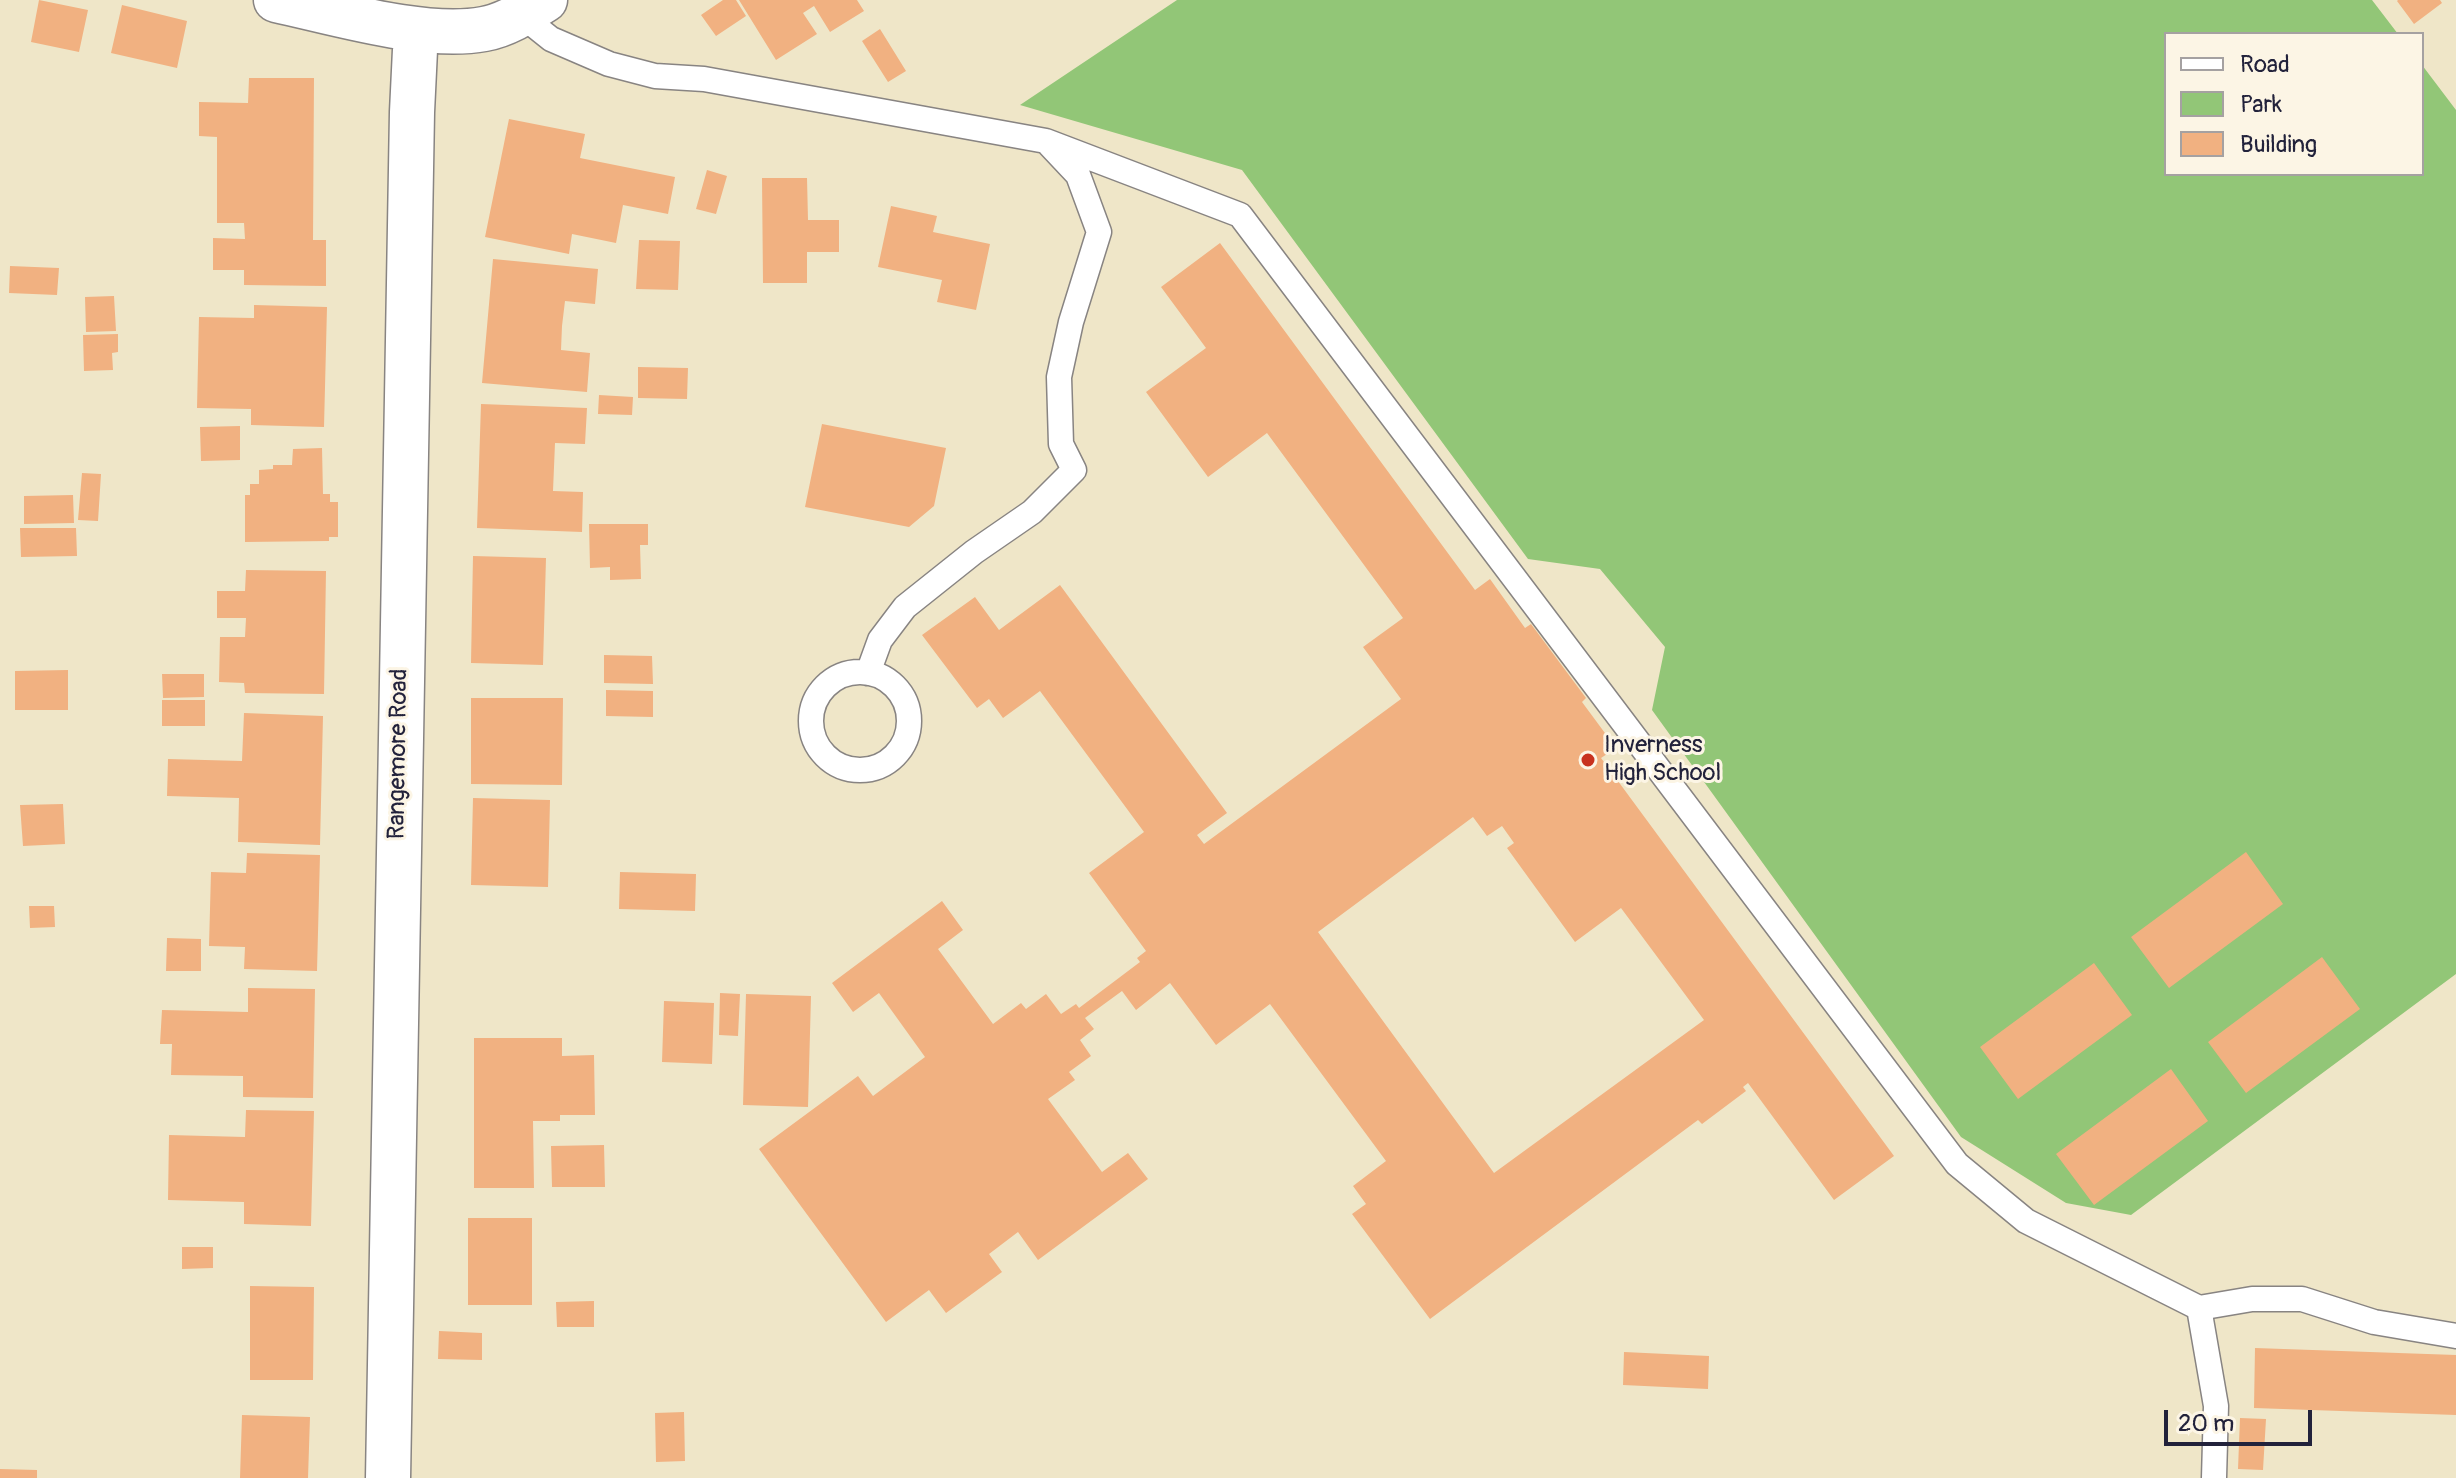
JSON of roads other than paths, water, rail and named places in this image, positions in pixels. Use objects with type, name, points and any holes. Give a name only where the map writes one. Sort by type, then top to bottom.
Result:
[{"type":"street","points":[[276,0],[416,29],[453,33],[486,29],[533,8]]},
{"type":"street","name":"Rangemore Road","points":[[388,1478],[410,192],[416,29]]},
{"type":"lane","points":[[533,8],[551,39],[609,64],[655,76],[704,79],[1046,141],[1240,215],[1957,1164],[2026,1221],[2199,1308],[2252,1299],[2302,1299],[2374,1322],[2456,1336]]},
{"type":"lane","points":[[868,673],[880,640],[905,607],[974,552],[1032,512],[1074,470],[1061,444],[1059,377],[1071,322],[1099,232],[1078,175],[1046,141]]},
{"type":"lane","points":[[852,672],[868,673],[896,687],[905,700],[909,716],[908,731],[893,759],[863,771],[847,769],[832,762],[820,750],[812,736],[812,711],[823,688],[836,678],[852,672]]},
{"type":"lane","points":[[2199,1308],[2216,1406],[2214,1478]]},
{"type":"place","name":"Inverness High School","points":[[1588,760]]}]
